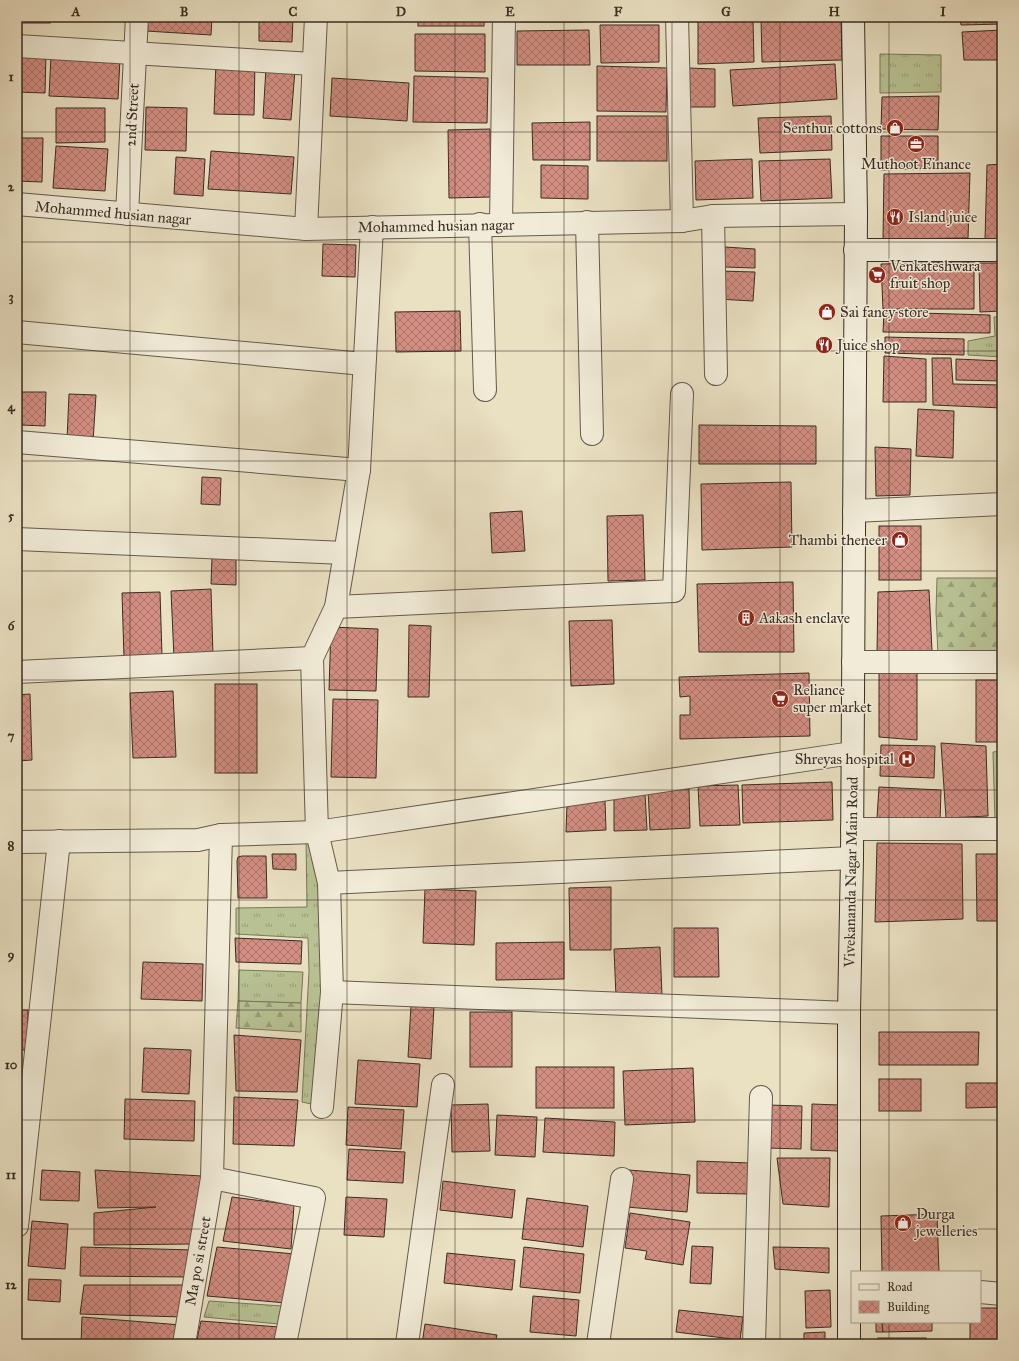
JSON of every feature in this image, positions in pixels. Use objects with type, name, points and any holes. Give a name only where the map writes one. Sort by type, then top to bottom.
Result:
[{"type":"street","name":"2nd Street","points":[[127,214],[137,17]]},
{"type":"street","points":[[306,229],[316,17]]},
{"type":"street","points":[[501,224],[504,17]]},
{"type":"street","points":[[677,17],[682,221]]},
{"type":"street","name":"Vivekananda Nagar Main Road","points":[[849,1344],[849,1013],[852,858],[856,250],[853,17]]},
{"type":"street","points":[[17,46],[313,64]]},
{"type":"street","name":"Mohammed husian nagar","points":[[17,204],[306,229],[480,224],[682,221],[713,216],[856,214]]},
{"type":"street","points":[[713,216],[716,374]]},
{"type":"street","points":[[587,222],[592,434]]},
{"type":"street","points":[[480,224],[485,390]]},
{"type":"street","points":[[322,1107],[332,992],[329,883],[317,832],[312,658],[336,607],[359,470],[372,228]]},
{"type":"street","points":[[856,250],[1002,250]]},
{"type":"street","points":[[17,332],[364,364]]},
{"type":"street","points":[[336,607],[674,591],[682,394]]},
{"type":"street","points":[[17,442],[359,470]]},
{"type":"street","points":[[854,511],[1002,504]]},
{"type":"street","points":[[17,539],[345,554]]},
{"type":"street","points":[[17,672],[312,658]]},
{"type":"street","points":[[853,662],[1002,662]]},
{"type":"street","points":[[17,842],[198,840],[221,834],[317,832],[852,753]]},
{"type":"street","points":[[852,829],[1002,829]]},
{"type":"street","name":"Ma po si street","points":[[184,1344],[212,1178],[221,834]]},
{"type":"street","points":[[17,1226],[59,841]]},
{"type":"street","points":[[329,883],[852,858]]},
{"type":"street","points":[[332,992],[849,1013]]},
{"type":"street","points":[[407,1344],[443,1085]]},
{"type":"street","points":[[754,1344],[761,1097]]},
{"type":"street","points":[[212,1178],[314,1198],[285,1344]]},
{"type":"street","points":[[598,1344],[622,1179]]},
{"type":"street","points":[[981,1292],[1002,1294]]},
{"type":"green space","points":[[880,54],[941,55],[941,92],[880,93]]},
{"type":"green space","points":[[994,317],[1002,317],[1002,357],[968,355],[968,341],[995,336]]},
{"type":"green space","points":[[937,578],[1002,578],[1002,654],[938,655],[936,612]]},
{"type":"green space","points":[[1002,751],[1002,821],[995,821],[993,752]]},
{"type":"green space","points":[[315,840],[326,973],[316,1105],[302,1102],[309,971],[308,938],[236,934],[236,908],[307,907],[306,841]]},
{"type":"green space","points":[[239,970],[303,972],[301,1003],[238,1001]]},
{"type":"green space","points":[[238,1001],[301,1003],[301,1032],[236,1028]]},
{"type":"green space","points":[[209,1301],[282,1306],[279,1324],[204,1317]]},
{"type":"building","points":[[17,17],[50,17],[50,23],[17,23]]},
{"type":"building","points":[[54,17],[123,17],[122,20]]},
{"type":"building","points":[[147,17],[212,17],[211,35],[146,31]]},
{"type":"building","points":[[259,17],[293,17],[292,42],[259,41]]},
{"type":"building","points":[[418,17],[484,17],[484,26],[418,26]]},
{"type":"building","points":[[521,17],[582,17],[582,22],[521,22]]},
{"type":"building","points":[[841,17],[842,60],[762,62],[761,18]]},
{"type":"building","points":[[960,17],[1002,17],[1002,24],[961,25]]},
{"type":"building","points":[[753,20],[754,62],[698,64],[698,21]]},
{"type":"building","points":[[600,25],[659,25],[659,62],[601,63]]},
{"type":"building","points":[[589,30],[590,65],[517,65],[517,31]]},
{"type":"building","points":[[1002,30],[1002,60],[964,60],[962,32]]},
{"type":"building","points":[[415,34],[485,34],[485,72],[415,71]]},
{"type":"building","points":[[18,50],[46,51],[45,93],[17,92]]},
{"type":"building","points":[[51,56],[120,58],[118,99],[49,96]]},
{"type":"building","points":[[216,61],[255,62],[254,115],[214,114]]},
{"type":"building","points":[[835,64],[837,99],[733,106],[730,70]]},
{"type":"building","points":[[597,66],[667,68],[666,112],[597,111]]},
{"type":"building","points":[[266,68],[295,70],[291,120],[263,118]]},
{"type":"building","points":[[688,68],[715,69],[715,107],[688,107]]},
{"type":"building","points":[[414,76],[488,78],[487,123],[413,122]]},
{"type":"building","points":[[332,78],[409,83],[407,121],[330,116]]},
{"type":"building","points":[[939,96],[938,130],[881,129],[882,97]]},
{"type":"building","points":[[146,107],[187,108],[186,151],[145,150]]},
{"type":"building","points":[[56,108],[105,108],[105,142],[56,143]]},
{"type":"building","points":[[597,116],[667,116],[667,161],[597,161]]},
{"type":"building","points":[[831,116],[832,150],[760,153],[758,118]]},
{"type":"building","points":[[590,122],[590,160],[533,160],[532,123]]},
{"type":"building","points":[[490,129],[491,197],[449,198],[448,130]]},
{"type":"building","points":[[881,136],[938,136],[938,168],[881,170]]},
{"type":"building","points":[[17,138],[43,138],[42,182],[17,181]]},
{"type":"building","points":[[56,146],[108,149],[105,191],[53,188]]},
{"type":"building","points":[[211,151],[294,157],[291,194],[208,189]]},
{"type":"building","points":[[176,157],[205,159],[203,196],[174,194]]},
{"type":"building","points":[[752,159],[753,198],[696,200],[695,161]]},
{"type":"building","points":[[830,159],[832,198],[761,201],[759,161]]},
{"type":"building","points":[[1002,164],[1002,239],[985,240],[987,165]]},
{"type":"building","points":[[541,165],[588,166],[588,199],[541,198]]},
{"type":"building","points":[[970,173],[968,238],[883,239],[884,174]]},
{"type":"building","points":[[323,244],[356,245],[355,277],[322,276]]},
{"type":"building","points":[[725,247],[755,249],[755,268],[724,267]]},
{"type":"building","points":[[974,262],[974,309],[883,309],[881,264]]},
{"type":"building","points":[[979,263],[1002,263],[1002,311],[980,312]]},
{"type":"building","points":[[718,271],[755,272],[753,301],[717,299]]},
{"type":"building","points":[[460,311],[461,351],[396,352],[395,312]]},
{"type":"building","points":[[884,312],[990,315],[990,333],[883,332]]},
{"type":"building","points":[[885,337],[964,339],[964,355],[885,353]]},
{"type":"building","points":[[884,356],[926,359],[926,402],[883,402]]},
{"type":"building","points":[[932,358],[951,358],[953,384],[1002,385],[1002,408],[933,405]]},
{"type":"building","points":[[956,359],[1002,361],[1002,381],[956,380]]},
{"type":"building","points":[[22,392],[46,392],[45,426],[21,425]]},
{"type":"building","points":[[69,394],[96,395],[93,442],[67,440]]},
{"type":"building","points":[[918,409],[954,411],[953,458],[916,456]]},
{"type":"building","points":[[699,425],[816,426],[816,464],[699,464]]},
{"type":"building","points":[[875,447],[911,449],[910,495],[876,496]]},
{"type":"building","points":[[202,477],[221,478],[220,505],[201,504]]},
{"type":"building","points":[[791,482],[792,547],[702,550],[701,484]]},
{"type":"building","points":[[522,511],[525,551],[492,553],[490,513]]},
{"type":"building","points":[[643,515],[645,580],[608,581],[607,516]]},
{"type":"building","points":[[879,526],[921,526],[921,580],[879,580]]},
{"type":"building","points":[[212,557],[236,558],[236,585],[211,584]]},
{"type":"building","name":"Aakash enclave","points":[[793,582],[794,652],[699,652],[697,584]]},
{"type":"building","points":[[211,589],[213,656],[174,658],[171,591]]},
{"type":"building","points":[[929,590],[932,651],[877,652],[878,592]]},
{"type":"building","points":[[160,592],[162,656],[124,658],[122,593]]},
{"type":"building","points":[[612,620],[614,684],[571,686],[569,621]]},
{"type":"building","points":[[409,625],[431,626],[429,697],[408,697]]},
{"type":"building","points":[[331,627],[378,629],[376,691],[329,690]]},
{"type":"building","points":[[879,669],[917,670],[917,740],[879,737]]},
{"type":"building","points":[[809,673],[810,736],[680,739],[680,715],[690,715],[690,696],[680,697],[679,677]]},
{"type":"building","points":[[976,680],[1002,680],[1002,742],[976,742]]},
{"type":"building","points":[[215,684],[257,684],[257,773],[215,773]]},
{"type":"building","points":[[173,691],[176,757],[133,758],[130,693]]},
{"type":"building","points":[[30,694],[32,760],[17,761],[17,695]]},
{"type":"building","points":[[333,699],[378,700],[376,778],[331,777]]},
{"type":"building","points":[[941,743],[986,746],[988,816],[946,818]]},
{"type":"building","points":[[881,745],[935,746],[934,778],[880,776]]},
{"type":"building","points":[[832,782],[833,820],[743,823],[742,785]]},
{"type":"building","points":[[738,785],[740,825],[700,826],[698,786]]},
{"type":"building","points":[[879,787],[941,790],[940,822],[877,818]]},
{"type":"building","points":[[689,789],[690,828],[650,830],[648,790]]},
{"type":"building","points":[[645,793],[647,830],[614,831],[614,799]]},
{"type":"building","points":[[605,801],[606,830],[566,832],[567,804]]},
{"type":"building","points":[[877,843],[962,844],[963,919],[875,922]]},
{"type":"building","points":[[272,854],[296,854],[296,870],[273,869]]},
{"type":"building","points":[[976,854],[1002,854],[1002,921],[977,921]]},
{"type":"building","points":[[266,856],[267,898],[238,898],[237,861],[238,857]]},
{"type":"building","points":[[611,887],[611,950],[570,950],[569,888]]},
{"type":"building","points":[[425,889],[476,891],[474,945],[423,943]]},
{"type":"building","points":[[674,928],[718,928],[719,977],[674,977]]},
{"type":"building","points":[[235,938],[302,941],[301,964],[236,962]]},
{"type":"building","points":[[564,942],[564,979],[496,980],[496,943]]},
{"type":"building","points":[[660,947],[662,995],[616,997],[614,949]]},
{"type":"building","points":[[143,962],[203,964],[202,1001],[141,999]]},
{"type":"building","points":[[411,1006],[434,1007],[431,1059],[408,1057]]},
{"type":"building","points":[[17,1010],[28,1010],[27,1050],[17,1050]]},
{"type":"building","points":[[470,1012],[512,1012],[512,1067],[470,1067]]},
{"type":"building","points":[[879,1032],[979,1032],[978,1065],[879,1065]]},
{"type":"building","points":[[234,1035],[301,1040],[297,1092],[236,1091]]},
{"type":"building","points":[[144,1048],[191,1050],[189,1094],[142,1092]]},
{"type":"building","points":[[358,1060],[420,1064],[417,1107],[355,1104]]},
{"type":"building","points":[[536,1067],[614,1067],[614,1108],[536,1108]]},
{"type":"building","points":[[693,1068],[695,1122],[625,1125],[623,1071]]},
{"type":"building","points":[[879,1079],[921,1079],[921,1111],[879,1111]]},
{"type":"building","points":[[966,1083],[1002,1083],[1002,1107],[966,1108]]},
{"type":"building","points":[[234,1097],[298,1100],[294,1146],[233,1144]]},
{"type":"building","points":[[125,1099],[195,1101],[194,1141],[124,1139]]},
{"type":"building","points":[[488,1104],[490,1151],[452,1152],[451,1105]]},
{"type":"building","points":[[812,1104],[839,1105],[838,1151],[811,1150]]},
{"type":"building","points":[[768,1105],[802,1106],[801,1149],[767,1148]]},
{"type":"building","points":[[348,1107],[404,1110],[401,1149],[346,1145]]},
{"type":"building","points":[[497,1115],[537,1117],[535,1157],[495,1155]]},
{"type":"building","points":[[545,1118],[615,1122],[614,1156],[543,1152]]},
{"type":"building","points":[[349,1149],[405,1152],[403,1183],[347,1180]]},
{"type":"building","points":[[777,1158],[830,1158],[829,1207],[783,1204]]},
{"type":"building","points":[[697,1161],[750,1163],[749,1194],[697,1193]]},
{"type":"building","points":[[42,1170],[80,1172],[79,1201],[40,1200]]},
{"type":"building","points":[[95,1170],[202,1176],[202,1214],[194,1214],[194,1244],[94,1245],[94,1213],[156,1207],[98,1208]]},
{"type":"building","points":[[629,1170],[690,1175],[687,1212],[626,1207]]},
{"type":"building","points":[[443,1181],[515,1190],[512,1218],[440,1210]]},
{"type":"building","points":[[232,1197],[294,1205],[291,1249],[223,1241]]},
{"type":"building","points":[[346,1197],[387,1199],[384,1237],[344,1235]]},
{"type":"building","points":[[527,1198],[588,1206],[583,1247],[522,1239]]},
{"type":"building","points":[[630,1213],[690,1222],[683,1265],[645,1259],[647,1251],[625,1248]]},
{"type":"building","points":[[937,1214],[939,1271],[882,1271],[881,1216]]},
{"type":"building","points":[[32,1221],[68,1224],[65,1269],[28,1266]]},
{"type":"building","points":[[692,1246],[713,1247],[711,1284],[690,1283]]},
{"type":"building","points":[[81,1247],[194,1250],[188,1277],[80,1276]]},
{"type":"building","points":[[217,1247],[295,1254],[286,1303],[207,1296]]},
{"type":"building","points":[[524,1247],[584,1254],[580,1293],[520,1287]]},
{"type":"building","points":[[773,1247],[829,1248],[829,1273],[775,1269]]},
{"type":"building","points":[[447,1253],[515,1260],[512,1290],[444,1283]]},
{"type":"building","points":[[29,1279],[61,1280],[60,1302],[28,1300]]},
{"type":"building","points":[[84,1285],[186,1285],[183,1317],[80,1314]]},
{"type":"building","points":[[830,1290],[831,1327],[806,1328],[805,1291]]},
{"type":"building","points":[[533,1296],[579,1300],[576,1336],[530,1332]]},
{"type":"building","points":[[981,1308],[1000,1308],[1001,1344],[970,1344],[970,1323],[981,1323]]},
{"type":"building","points":[[679,1310],[743,1317],[740,1340],[676,1332]]},
{"type":"building","points":[[82,1317],[181,1325],[177,1344],[81,1344]]},
{"type":"building","points":[[201,1321],[279,1327],[275,1344],[196,1344]]},
{"type":"building","points":[[876,1323],[882,1323],[883,1332],[876,1332]]},
{"type":"building","points":[[882,1323],[932,1323],[932,1331],[883,1332]]},
{"type":"building","points":[[425,1324],[497,1335],[495,1344],[422,1344]]},
{"type":"building","points":[[825,1332],[825,1344],[804,1344],[804,1333]]},
{"type":"building","points":[[878,1338],[926,1338],[926,1344],[878,1344]]},
{"type":"place","name":"Senthur cottons","points":[[895,128]]},
{"type":"place","name":"Muthoot Finance","points":[[916,144]]},
{"type":"place","name":"Island juice","points":[[895,217]]},
{"type":"place","name":"Venkateshwara fruit shop","points":[[877,275]]},
{"type":"place","name":"Sai fancy store","points":[[827,312]]},
{"type":"place","name":"Juice shop","points":[[824,345]]},
{"type":"place","name":"Thambi theneer","points":[[900,540]]},
{"type":"place","name":"Aakash enclave","points":[[746,618]]},
{"type":"place","name":"Reliance super market","points":[[780,699]]},
{"type":"place","name":"Shreyas hospital","points":[[907,759]]},
{"type":"place","name":"Durga jewelleries","points":[[903,1223]]}]
